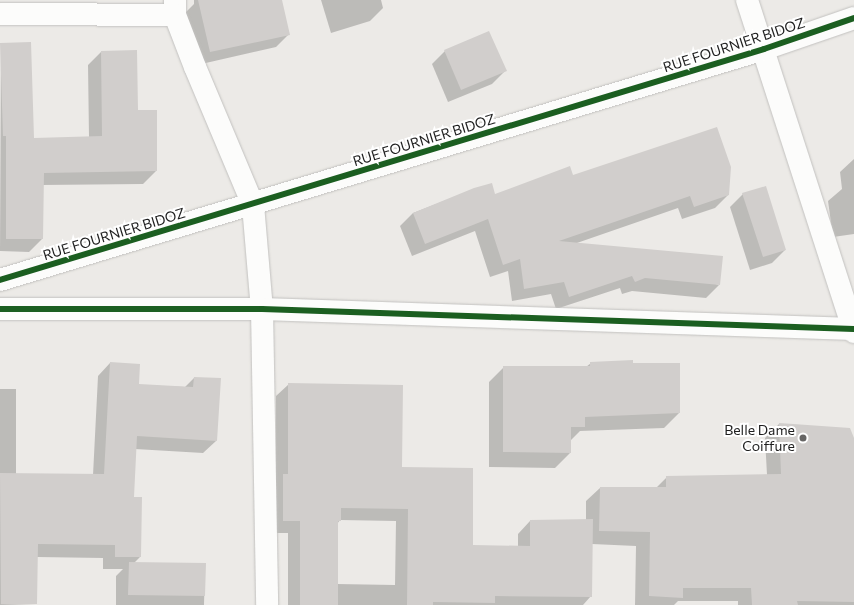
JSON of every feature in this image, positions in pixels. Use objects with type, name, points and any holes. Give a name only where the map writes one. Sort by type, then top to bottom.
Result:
[{"type":"street","points":[[0,309],[262,309],[854,330],[747,0]]},
{"type":"street","points":[[0,14],[175,7],[253,204],[262,309],[267,605]]},
{"type":"street","name":"RUE FOURNIER BIDOZ","points":[[0,280],[764,50],[854,18]]},
{"type":"building","points":[[198,0],[282,0],[290,35],[210,52]]},
{"type":"building","points":[[489,31],[507,71],[461,90],[444,50]]},
{"type":"building","points":[[31,42],[34,138],[102,136],[101,51],[137,50],[138,110],[157,110],[157,171],[44,173],[43,239],[6,239],[6,136],[3,136],[0,43]]},
{"type":"building","points":[[717,127],[731,167],[729,195],[694,207],[690,196],[559,241],[723,256],[720,285],[645,278],[635,282],[632,276],[569,297],[564,282],[524,289],[520,259],[503,265],[488,219],[425,244],[413,213],[474,188],[492,183],[495,194],[570,166],[573,175]]},
{"type":"building","points":[[766,186],[786,250],[763,257],[742,193]]},
{"type":"building","points":[[633,360],[633,363],[680,363],[680,413],[585,417],[585,427],[571,427],[571,453],[503,452],[503,366],[590,366],[590,362]]},
{"type":"building","points":[[110,362],[140,364],[139,384],[193,387],[194,377],[221,378],[217,441],[137,436],[134,497],[142,497],[141,557],[115,557],[115,545],[38,544],[37,604],[1,604],[0,473],[104,474]]},
{"type":"building","points":[[288,383],[403,385],[402,467],[473,468],[473,545],[530,546],[530,520],[593,519],[592,597],[495,596],[495,603],[433,602],[433,605],[407,605],[408,509],[341,508],[341,521],[338,521],[338,605],[300,605],[300,521],[283,521],[283,474],[288,474]]},
{"type":"building","points":[[779,423],[850,428],[854,438],[854,602],[797,601],[798,605],[752,605],[751,588],[683,588],[683,598],[649,596],[650,532],[599,531],[600,487],[666,487],[666,476],[781,474]]},
{"type":"building","points":[[129,562],[206,563],[205,596],[128,595]]},
{"type":"cycle path","points":[[0,280],[764,49],[854,18]]},
{"type":"cycle path","points":[[0,309],[262,309],[854,329]]},
{"type":"place","name":"Belle Dame Coiffure","points":[[803,438]]}]
